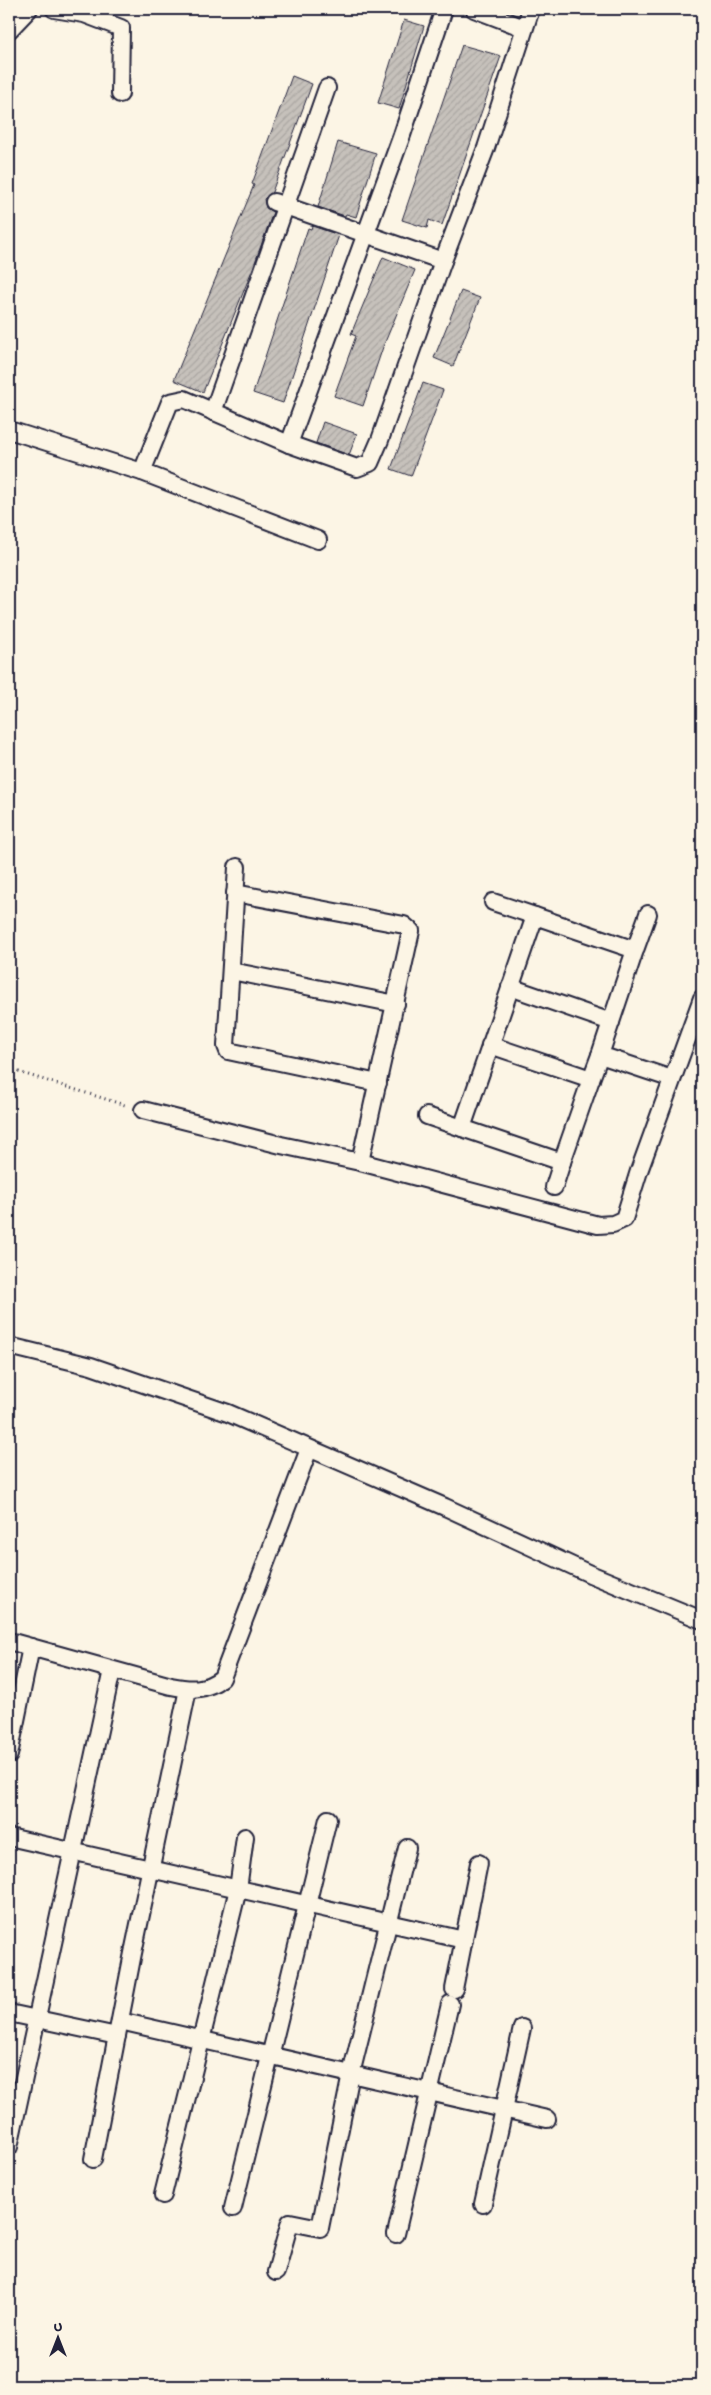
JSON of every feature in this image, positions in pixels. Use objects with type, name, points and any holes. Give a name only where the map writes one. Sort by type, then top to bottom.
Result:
[{"type":"street","points":[[9,30],[29,9]]},
{"type":"street","points":[[54,9],[84,14],[121,28],[120,94]]},
{"type":"street","points":[[289,444],[366,235],[444,9]]},
{"type":"street","points":[[474,9],[524,28]]},
{"type":"street","points":[[142,472],[170,402],[184,400],[289,444],[357,468],[370,462],[380,440],[443,261],[486,148],[512,73],[531,9]]},
{"type":"street","points":[[213,412],[280,204],[327,88]]},
{"type":"street","points":[[280,204],[443,261]]},
{"type":"street","points":[[9,430],[142,472],[318,540]]},
{"type":"street","points":[[237,867],[226,1046],[228,1051],[378,1083]]},
{"type":"street","points":[[235,893],[407,927],[412,934],[360,1162]]},
{"type":"street","points":[[493,902],[635,950]]},
{"type":"street","points":[[554,1187],[648,914]]},
{"type":"street","points":[[462,1128],[535,916]]},
{"type":"street","points":[[231,971],[396,1004]]},
{"type":"street","points":[[510,987],[611,1022]]},
{"type":"street","points":[[143,1110],[281,1145],[360,1162],[598,1225],[614,1224],[624,1219],[702,998]]},
{"type":"street","points":[[490,1045],[591,1079]]},
{"type":"street","points":[[600,1055],[672,1079]]},
{"type":"street","points":[[427,1116],[562,1162]]},
{"type":"street","points":[[9,1346],[91,1366],[219,1410],[445,1507],[590,1574],[702,1620]]},
{"type":"street","points":[[9,1641],[188,1689],[210,1686],[222,1678],[310,1449]]},
{"type":"street","points":[[9,1755],[31,1647]]},
{"type":"street","points":[[9,2147],[112,1670]]},
{"type":"street","points":[[94,2159],[118,2029],[188,1689]]},
{"type":"street","points":[[233,2208],[268,2056],[328,1819]]},
{"type":"street","points":[[9,1837],[464,1940]]},
{"type":"street","points":[[163,2194],[238,1889],[245,1837]]},
{"type":"street","points":[[276,2272],[290,2222],[320,2228],[351,2074],[407,1848]]},
{"type":"street","points":[[396,2234],[452,1996],[479,1863]]},
{"type":"street","points":[[9,2013],[37,2020],[200,2040],[547,2119]]},
{"type":"street","points":[[483,2204],[522,2028]]},
{"type":"path","points":[[9,1069],[143,1110]]},
{"type":"building","points":[[404,20],[424,26],[399,109],[378,103]]},
{"type":"building","points":[[462,45],[501,56],[442,225],[429,220],[427,228],[402,220]]},
{"type":"building","points":[[292,76],[312,84],[272,192],[264,199],[266,208],[273,212],[253,268],[203,392],[174,380],[254,185],[252,184]]},
{"type":"building","points":[[338,142],[376,153],[356,217],[346,214],[345,216],[318,207]]},
{"type":"building","points":[[312,226],[339,235],[283,403],[253,393],[308,228],[311,229]]},
{"type":"building","points":[[383,257],[415,270],[383,347],[363,406],[334,396],[356,336],[351,334]]},
{"type":"building","points":[[461,291],[480,298],[453,366],[434,358]]},
{"type":"building","points":[[423,383],[443,390],[411,476],[391,469]]},
{"type":"building","points":[[323,422],[357,434],[349,455],[316,443]]}]
